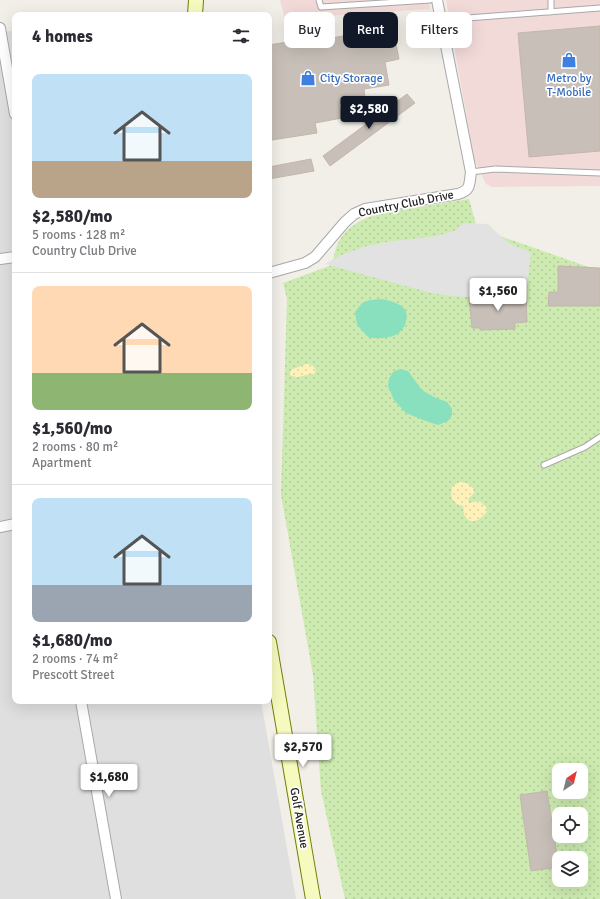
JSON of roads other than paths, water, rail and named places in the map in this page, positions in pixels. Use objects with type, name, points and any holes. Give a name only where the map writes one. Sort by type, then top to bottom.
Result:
[{"type":"main road","points":[[195,12],[196,0]]},
{"type":"main road","name":"Golf Avenue","points":[[272,660],[313,899]]},
{"type":"street","name":"Country Club Drive","points":[[437,0],[439,12]]},
{"type":"street","points":[[0,28],[12,86]]},
{"type":"street","name":"Country Club Drive","points":[[272,272],[305,263],[315,257],[336,232],[354,214],[365,209],[458,194],[464,192],[468,188],[471,172],[447,48]]},
{"type":"street","points":[[0,259],[12,257]]},
{"type":"street","points":[[0,526],[12,524]]},
{"type":"street","points":[[82,704],[116,899]]},
{"type":"lane","points":[[319,0],[321,7],[362,2],[430,0]]},
{"type":"lane","points":[[550,0],[551,12]]},
{"type":"lane","points":[[472,18],[600,8]]},
{"type":"lane","points":[[471,172],[495,169],[600,173]]},
{"type":"lane","points":[[544,465],[585,447],[600,437]]},
{"type":"place","name":"Metro by T-Mobile","points":[[569,60]]},
{"type":"place","name":"City Storage","points":[[308,78]]}]
